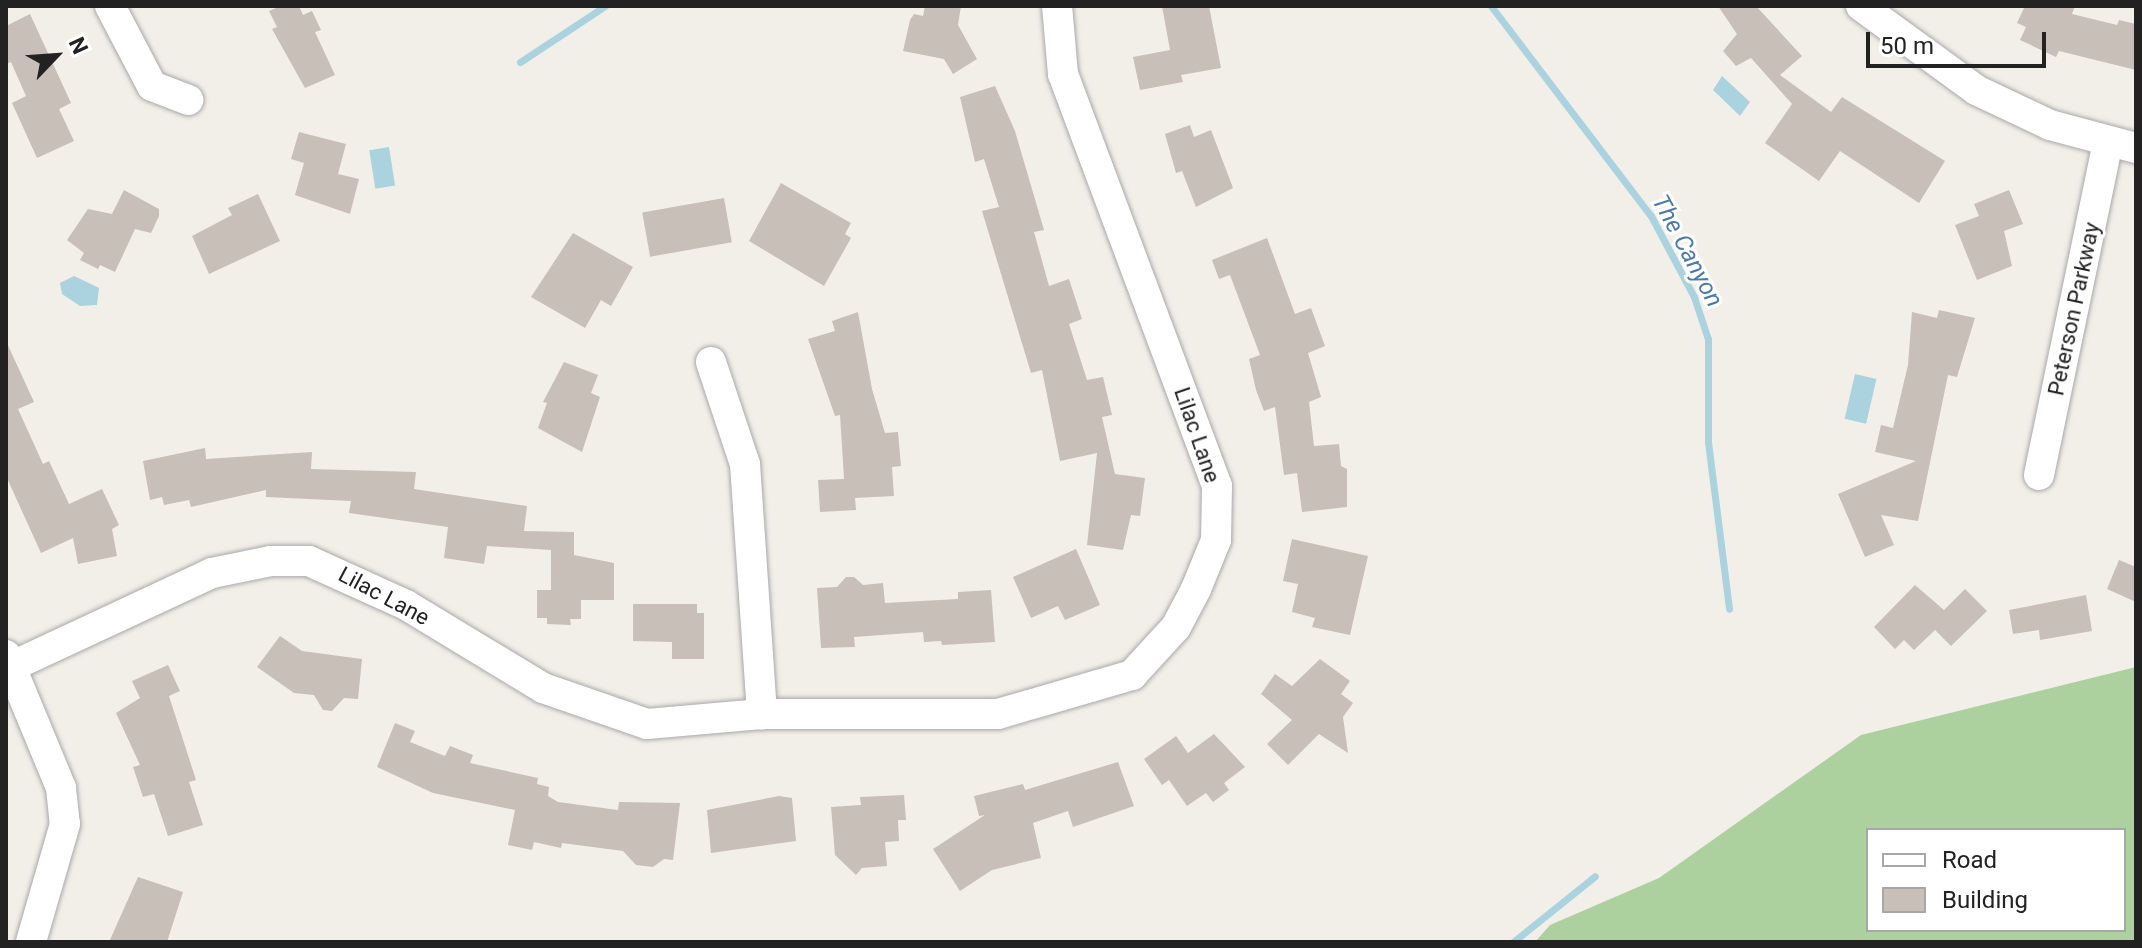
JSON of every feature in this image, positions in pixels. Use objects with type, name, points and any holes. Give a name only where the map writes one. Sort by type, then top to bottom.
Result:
[{"type":"street","points":[[110,6],[152,86],[188,100]]},
{"type":"street","name":"Lilac Lane","points":[[8,663],[212,573],[271,561],[309,561],[393,599],[543,688],[647,724],[762,714],[998,714],[1086,693],[1132,675],[1176,627],[1196,589],[1216,540],[1217,486],[1063,74],[1057,6]]},
{"type":"street","name":"Peterson Parkway","points":[[1861,6],[1976,90],[2050,125],[2122,146],[2039,475]]},
{"type":"street","points":[[711,362],[745,464],[762,714]]},
{"type":"street","points":[[8,663],[61,788],[65,824],[31,942]]},
{"type":"green space","points":[[2136,667],[2136,942],[1535,942],[1550,925],[1659,878],[1861,735]]},
{"type":"water","points":[[1722,76],[1750,102],[1740,116],[1713,90]]},
{"type":"water","points":[[389,147],[395,186],[375,189],[369,150]]},
{"type":"water","points":[[74,276],[99,288],[97,305],[80,306],[62,294],[60,283]]},
{"type":"water","points":[[1855,374],[1876,379],[1866,424],[1845,419]]},
{"type":"building","points":[[281,6],[299,6],[303,15],[312,11],[321,30],[315,32],[335,75],[305,88],[272,29],[277,27],[269,11]]},
{"type":"building","points":[[925,6],[961,6],[958,25],[977,59],[953,74],[944,59],[903,51],[910,20],[914,14],[923,16]]},
{"type":"building","points":[[1162,6],[1209,6],[1221,68],[1181,75],[1183,82],[1140,90],[1133,57],[1170,50]]},
{"type":"building","points":[[1718,6],[1756,6],[1802,56],[1780,75],[1831,112],[1842,97],[1945,161],[1919,203],[1840,151],[1819,181],[1765,143],[1792,104],[1751,58],[1736,66],[1723,51],[1737,34]]},
{"type":"building","points":[[2025,6],[2075,6],[2072,14],[2117,25],[2119,20],[2136,24],[2136,70],[2059,51],[2056,57],[2020,40],[2026,27],[2017,23]]},
{"type":"building","points":[[30,14],[71,103],[59,109],[74,141],[37,158],[12,103],[26,96],[11,62],[6,64],[6,26]]},
{"type":"building","points":[[995,86],[1015,131],[1044,230],[1034,232],[1049,286],[1069,279],[1082,319],[1069,324],[1087,380],[1103,377],[1112,415],[1102,417],[1115,474],[1145,478],[1140,516],[1131,515],[1123,550],[1087,545],[1097,453],[1060,461],[1042,370],[1031,373],[982,211],[999,207],[984,159],[975,162],[960,97]]},
{"type":"building","points":[[1190,125],[1194,137],[1211,130],[1233,188],[1196,207],[1182,171],[1176,173],[1165,134]]},
{"type":"building","points":[[299,132],[346,144],[338,174],[359,179],[350,214],[295,195],[304,163],[291,159]]},
{"type":"building","points":[[781,183],[851,223],[845,234],[851,238],[824,286],[749,241]]},
{"type":"building","points":[[124,190],[159,209],[159,216],[151,233],[135,229],[115,272],[100,265],[98,269],[80,260],[84,253],[67,240],[88,209],[112,214]]},
{"type":"building","points":[[2009,190],[2023,224],[2004,231],[2012,266],[1977,280],[1955,225],[1979,216],[1974,204]]},
{"type":"building","points":[[258,194],[280,241],[209,274],[192,236],[232,215],[228,208]]},
{"type":"building","points":[[724,198],[732,242],[650,257],[642,212]]},
{"type":"building","points":[[573,233],[633,267],[611,306],[601,300],[585,328],[531,297]]},
{"type":"building","points":[[1267,238],[1295,314],[1311,308],[1325,346],[1308,353],[1321,397],[1309,402],[1314,446],[1339,444],[1341,466],[1347,469],[1347,507],[1302,512],[1297,473],[1284,475],[1275,407],[1264,411],[1256,390],[1249,359],[1260,355],[1230,275],[1219,279],[1212,260]]},
{"type":"building","points":[[1939,310],[1975,318],[1957,377],[1948,375],[1918,521],[1881,515],[1894,545],[1865,557],[1838,494],[1916,461],[1875,452],[1881,425],[1893,428],[1908,365],[1912,312],[1937,318]]},
{"type":"building","points":[[858,312],[872,389],[885,433],[898,432],[901,466],[892,467],[894,496],[855,498],[856,510],[820,512],[818,480],[844,479],[840,415],[835,416],[808,339],[835,331],[832,321]]},
{"type":"building","points":[[6,341],[34,402],[18,409],[43,464],[49,461],[69,504],[102,489],[119,525],[112,529],[117,556],[78,564],[73,538],[41,553],[6,476]]},
{"type":"building","points":[[564,362],[598,375],[591,393],[600,397],[582,452],[538,428],[547,403],[543,402]]},
{"type":"building","points":[[205,448],[206,459],[312,452],[311,469],[416,472],[414,489],[527,506],[524,531],[574,532],[574,555],[614,563],[614,600],[581,600],[581,619],[570,619],[571,625],[547,624],[547,618],[537,618],[537,590],[551,590],[551,550],[487,546],[484,564],[444,558],[448,527],[349,513],[351,501],[266,497],[266,490],[191,507],[189,500],[164,505],[162,497],[150,500],[143,461]]},
{"type":"building","points":[[1292,539],[1368,556],[1350,635],[1312,627],[1315,618],[1292,612],[1298,584],[1283,581]]},
{"type":"building","points":[[1076,549],[1100,605],[1065,620],[1058,606],[1031,618],[1013,577]]},
{"type":"building","points":[[2119,560],[2136,567],[2136,602],[2107,589]]},
{"type":"building","points":[[846,577],[854,577],[863,585],[883,583],[885,603],[958,599],[958,592],[991,590],[995,642],[942,645],[941,641],[924,642],[923,632],[854,637],[855,647],[821,648],[817,588],[837,587]]},
{"type":"building","points":[[1915,585],[1944,610],[1965,589],[1987,611],[1951,646],[1935,630],[1914,650],[1904,640],[1895,649],[1874,627]]},
{"type":"building","points":[[2086,595],[2092,631],[2040,640],[2039,630],[2013,634],[2009,610]]},
{"type":"building","points":[[633,604],[697,604],[697,613],[704,613],[704,659],[672,659],[672,642],[633,641]]},
{"type":"building","points":[[280,636],[302,651],[362,659],[358,699],[344,698],[332,711],[323,710],[314,695],[294,693],[257,667]]},
{"type":"building","points":[[1320,659],[1350,681],[1341,694],[1353,703],[1343,717],[1348,753],[1319,734],[1288,765],[1267,744],[1292,720],[1261,694],[1275,674],[1292,686]]},
{"type":"building","points":[[168,665],[180,691],[169,696],[196,780],[189,782],[203,825],[168,836],[154,794],[143,797],[133,767],[140,765],[116,713],[140,698],[132,681]]},
{"type":"building","points":[[395,723],[415,731],[410,742],[445,756],[450,746],[473,755],[470,763],[538,778],[537,784],[549,787],[548,796],[558,802],[618,810],[619,802],[680,803],[673,860],[664,859],[653,867],[636,865],[623,851],[562,843],[561,848],[534,842],[532,850],[508,845],[515,810],[433,793],[377,767]]},
{"type":"building","points":[[1214,734],[1245,767],[1224,783],[1229,790],[1213,802],[1206,793],[1187,806],[1169,780],[1162,785],[1144,759],[1176,736],[1188,753]]},
{"type":"building","points":[[1118,762],[1134,806],[1073,827],[1068,811],[1033,823],[1041,858],[992,870],[960,891],[933,849],[985,815],[979,816],[974,796],[1023,784],[1025,790]]},
{"type":"building","points":[[904,795],[906,820],[898,820],[899,841],[885,842],[887,866],[862,868],[856,875],[835,855],[831,807],[861,805],[860,797]]},
{"type":"building","points":[[779,796],[792,798],[796,841],[711,853],[707,810]]},
{"type":"building","points":[[138,877],[183,892],[167,942],[109,942]]},
{"type":"waterway","points":[[520,62],[605,6]]},
{"type":"waterway","name":"The Canyon","points":[[1491,6],[1651,216],[1694,297],[1708,339],[1708,442],[1729,609]]},
{"type":"waterway","name":"The Canyon","points":[[1513,942],[1595,876]]}]
